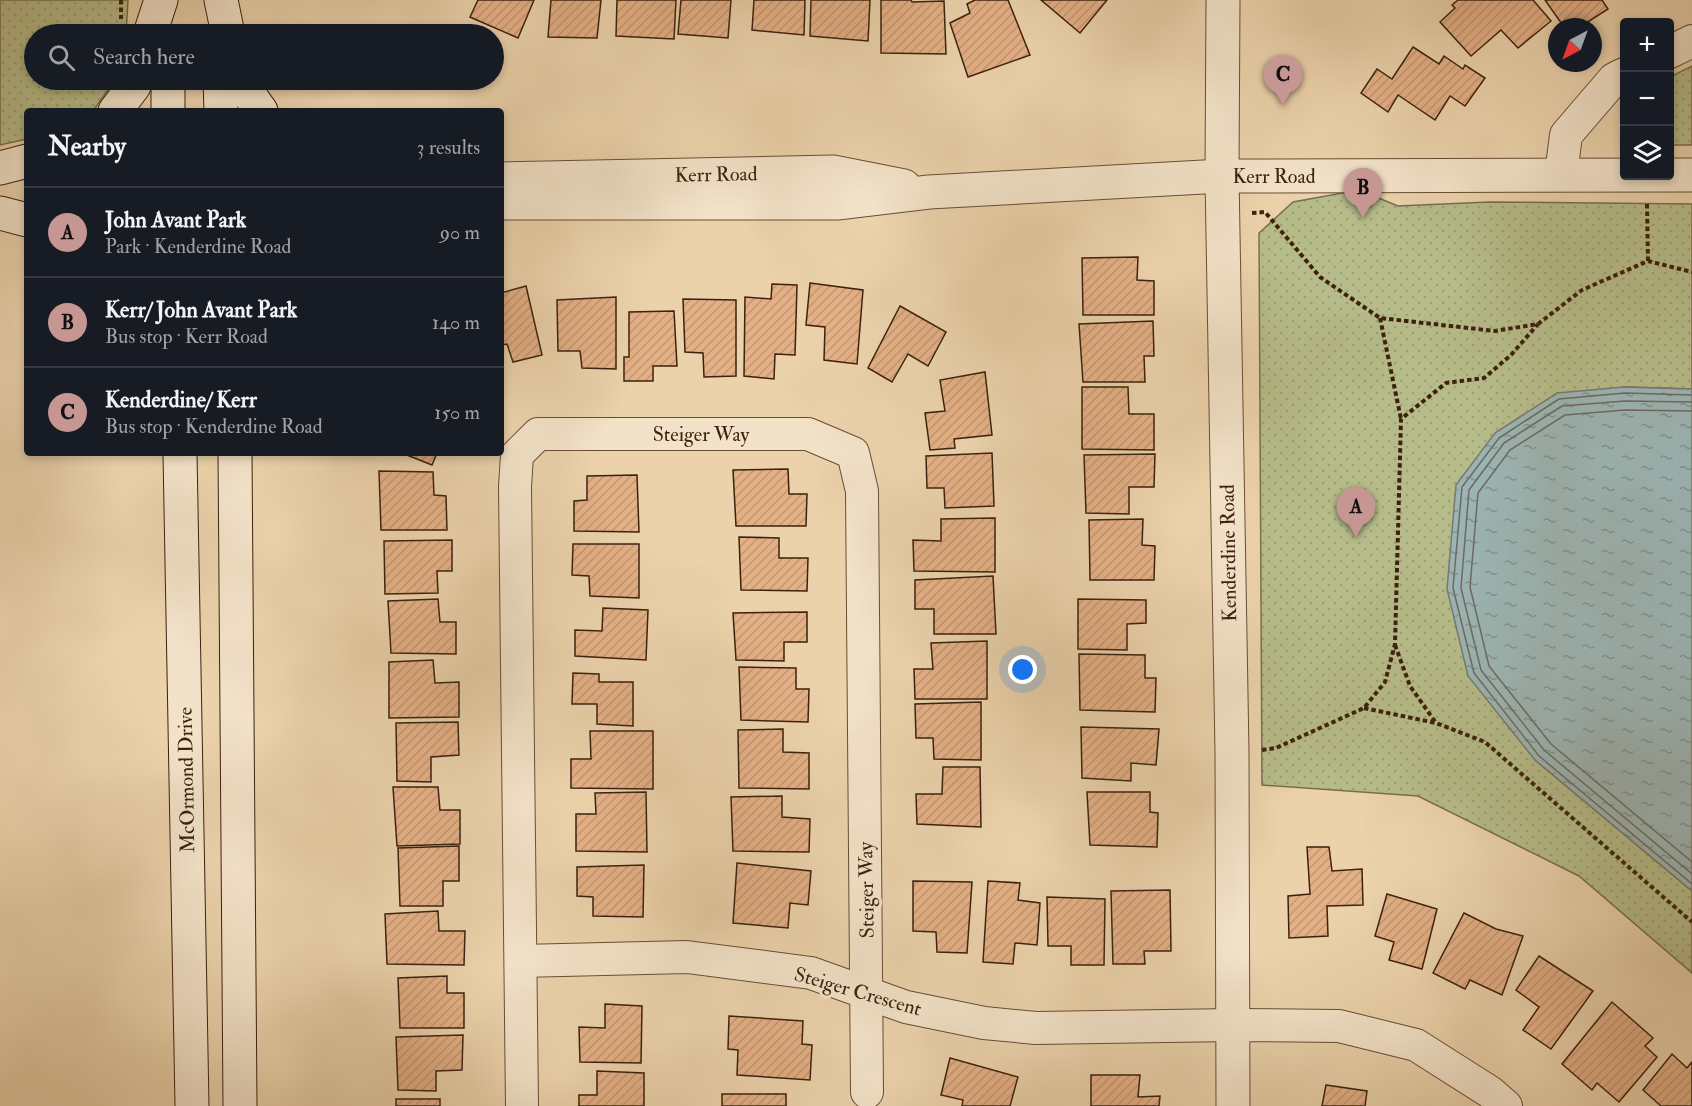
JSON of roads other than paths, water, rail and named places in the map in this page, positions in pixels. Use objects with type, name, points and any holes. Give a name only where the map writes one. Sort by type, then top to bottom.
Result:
[{"type":"street","points":[[153,24],[161,0]]},
{"type":"street","points":[[167,0],[168,24]]},
{"type":"street","points":[[219,0],[219,24]]},
{"type":"street","points":[[219,0],[225,24]]},
{"type":"street","name":"Kenderdine Road","points":[[1223,0],[1222,216],[1232,752],[1233,1106]]},
{"type":"street","points":[[1674,50],[1692,41]]},
{"type":"street","points":[[1561,175],[1566,135],[1614,79],[1620,76]]},
{"type":"street","points":[[116,108],[131,90]]},
{"type":"street","points":[[168,90],[168,108]]},
{"type":"street","points":[[220,90],[221,108]]},
{"type":"street","points":[[246,90],[259,108]]},
{"type":"street","points":[[0,170],[24,162]]},
{"type":"street","points":[[0,170],[24,172]]},
{"type":"street","name":"Kerr Road","points":[[504,179],[833,172],[929,192]]},
{"type":"street","name":"Kerr Road","points":[[504,203],[837,203],[929,192],[1222,176],[1692,175]]},
{"type":"street","points":[[0,211],[24,209]]},
{"type":"street","points":[[0,211],[24,219]]},
{"type":"street","name":"Steiger Way","points":[[521,961],[515,487],[517,455],[538,434],[808,434],[854,453],[862,491],[867,994]]},
{"type":"street","name":"McOrmond Drive","points":[[180,456],[192,1106]]},
{"type":"street","points":[[235,456],[240,1106]]},
{"type":"street","name":"Steiger Crescent","points":[[521,961],[687,957],[811,973],[906,1006],[984,1023],[1036,1028],[1339,1026],[1416,1045],[1490,1092],[1506,1106]]},
{"type":"street","points":[[521,961],[522,1106]]},
{"type":"street","points":[[867,994],[868,1101]]},
{"type":"water","points":[[1624,387],[1692,389],[1692,891],[1535,760],[1468,676],[1447,589],[1456,485],[1495,433],[1557,393]]},
{"type":"place","name":"Kenderdine/ Kerr","points":[[1283,105]]},
{"type":"place","name":"Kerr/ John Avant Park","points":[[1363,218]]},
{"type":"place","name":"John Avant Park","points":[[1356,537]]}]
